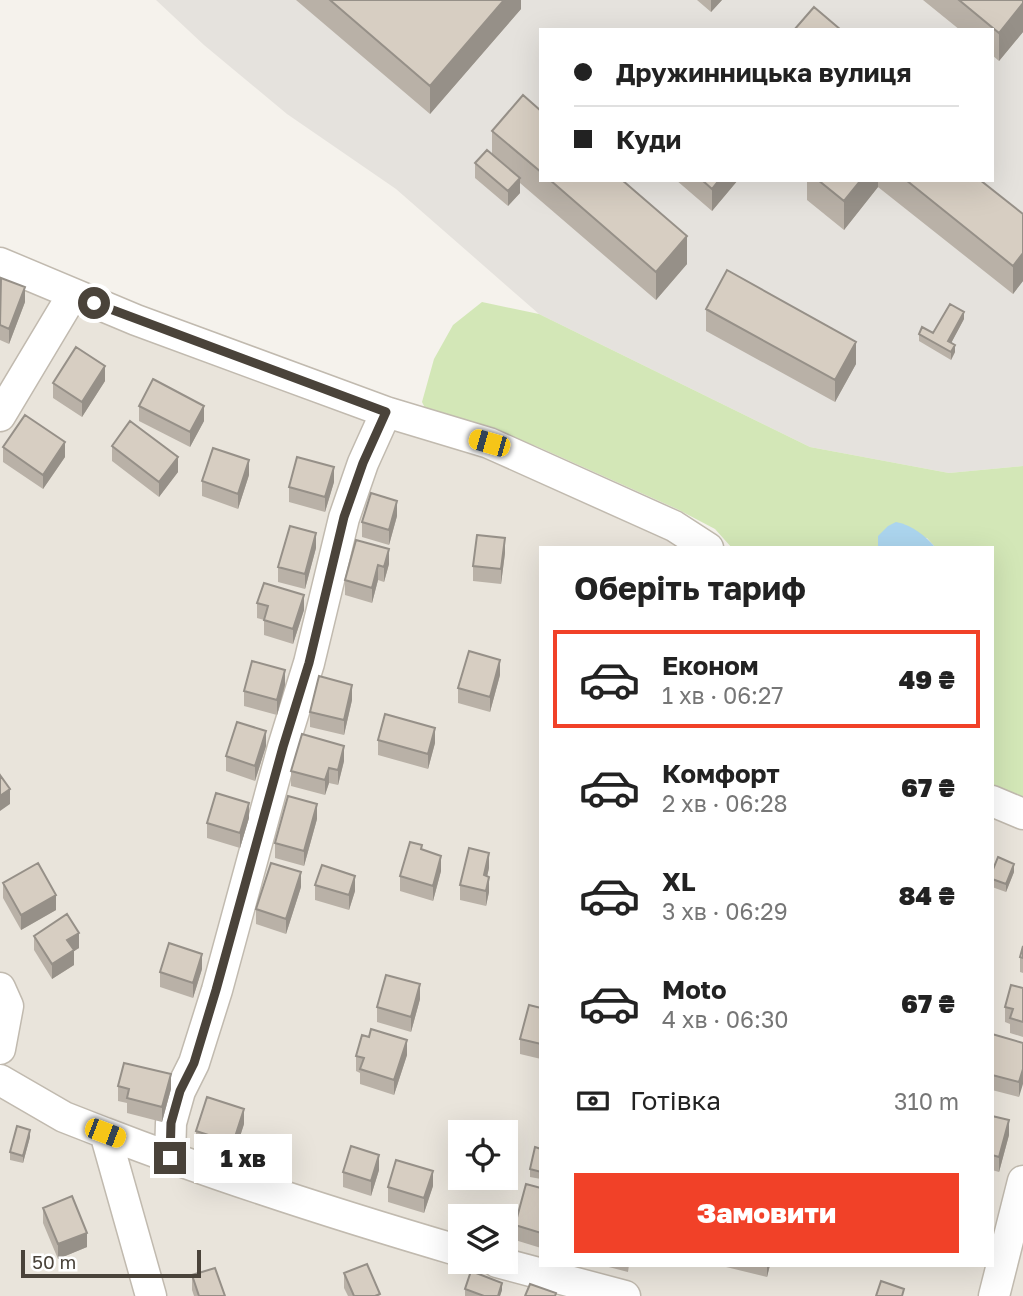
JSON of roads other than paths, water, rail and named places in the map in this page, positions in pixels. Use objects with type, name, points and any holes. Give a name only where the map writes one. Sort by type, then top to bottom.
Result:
[{"type":"street","points":[[0,263],[136,320],[386,412],[489,443],[674,526],[705,546]]},
{"type":"street","points":[[0,416],[73,294]]},
{"type":"street","points":[[170,1158],[171,1123],[194,1063],[216,990],[309,663],[344,517],[363,463],[386,412]]},
{"type":"street","points":[[994,802],[1023,814]]},
{"type":"street","points":[[0,988],[8,1006],[0,1049]]},
{"type":"street","points":[[0,1080],[64,1117],[170,1158],[362,1222],[448,1247]]},
{"type":"street","points":[[105,1133],[151,1296]]},
{"type":"street","points":[[993,1296],[1023,1181]]},
{"type":"street","points":[[518,1265],[558,1272],[625,1296]]},
{"type":"water","points":[[896,522],[908,526],[934,546],[878,546],[878,536]]}]
